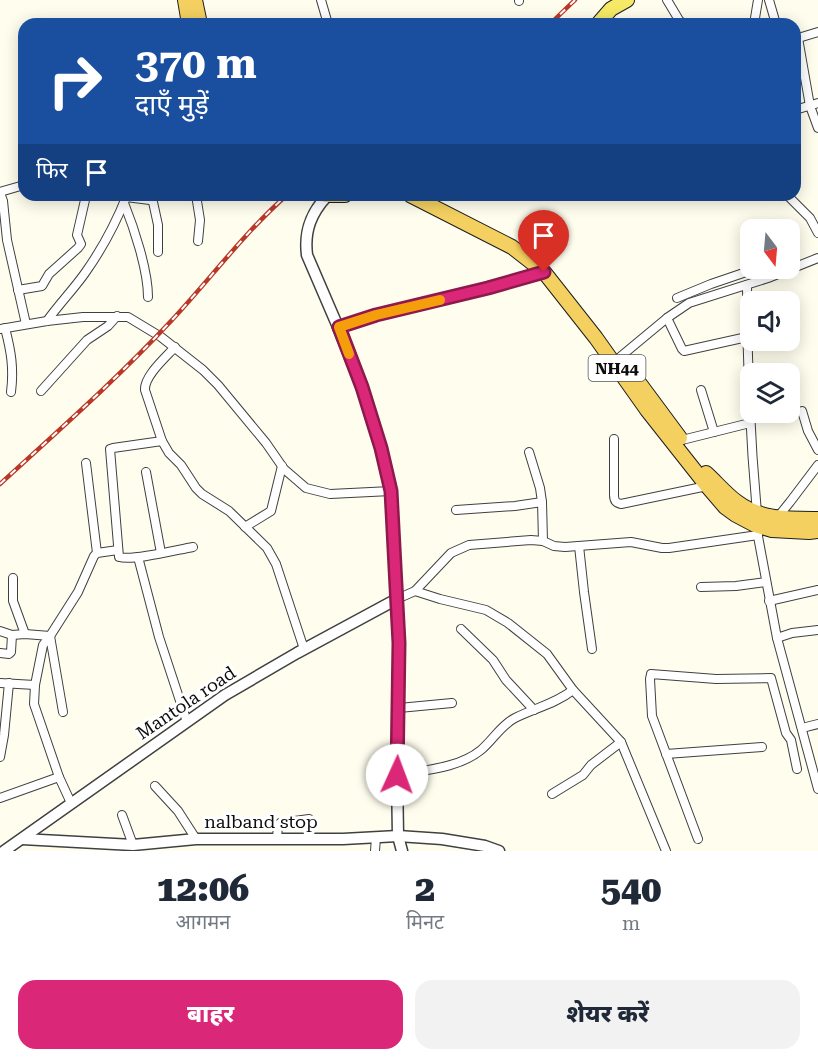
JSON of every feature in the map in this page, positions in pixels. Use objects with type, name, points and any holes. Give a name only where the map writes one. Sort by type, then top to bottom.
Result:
[{"type":"highway","points":[[185,0],[188,18]]},
{"type":"highway","points":[[195,0],[199,18]]},
{"type":"highway","name":"NH44","points":[[422,201],[512,247],[544,272],[596,338],[647,410],[725,507],[736,515],[772,530],[818,531]]},
{"type":"highway","name":"NH44","points":[[442,201],[525,246],[550,265],[705,471],[736,501],[753,512],[757,524]]},
{"type":"highway","name":"NH44","points":[[757,524],[777,518],[818,519]]},
{"type":"main road","points":[[603,18],[611,9],[627,0]]},
{"type":"street","points":[[321,0],[326,18]]},
{"type":"street","points":[[667,0],[678,18]]},
{"type":"street","points":[[755,18],[758,0]]},
{"type":"street","points":[[769,0],[774,18]]},
{"type":"street","points":[[801,38],[818,32]]},
{"type":"street","points":[[801,74],[814,104],[818,128]]},
{"type":"street","points":[[18,187],[0,192],[7,240],[27,324]]},
{"type":"street","points":[[18,290],[42,286],[49,274],[78,248],[81,244],[77,235],[85,201]]},
{"type":"street","points":[[47,321],[100,251],[124,201]]},
{"type":"street","points":[[125,201],[147,277],[148,297]]},
{"type":"street","points":[[152,201],[158,225],[158,252]]},
{"type":"street","points":[[197,201],[200,220],[198,241]]},
{"type":"street","points":[[322,201],[308,227],[306,247],[310,262],[339,327],[362,387],[381,448],[391,491],[397,599],[399,708],[397,775],[399,836],[402,851]]},
{"type":"street","points":[[793,201],[817,227]]},
{"type":"street","points":[[677,298],[724,286],[747,285],[818,258]]},
{"type":"street","points":[[339,327],[376,315],[544,272]]},
{"type":"street","points":[[620,357],[689,303],[740,278]]},
{"type":"street","points":[[747,285],[747,291]]},
{"type":"street","points":[[41,391],[85,342],[108,326],[117,316]]},
{"type":"street","points":[[11,392],[11,351],[2,328],[83,317],[128,317],[175,347],[203,370],[266,443],[287,472],[306,488],[326,494],[391,491]]},
{"type":"street","points":[[667,318],[684,351],[740,339]]},
{"type":"street","points":[[175,347],[152,372],[145,384],[162,441],[196,488],[229,511],[267,548],[276,564],[304,649]]},
{"type":"street","points":[[701,390],[714,432]]},
{"type":"street","points":[[802,411],[808,431],[818,450]]},
{"type":"street","points":[[682,440],[750,423],[757,524],[769,601],[818,789]]},
{"type":"street","points":[[614,439],[614,495],[617,503],[707,486]]},
{"type":"street","points":[[162,441],[110,449],[120,559],[193,548]]},
{"type":"street","points":[[529,452],[540,488],[543,541]]},
{"type":"street","points":[[71,803],[59,777],[34,704],[34,684],[41,648],[78,592],[91,561],[97,553],[86,462]]},
{"type":"street","points":[[245,527],[271,511],[282,466]]},
{"type":"street","points":[[777,518],[817,467]]},
{"type":"street","points":[[146,472],[160,553]]},
{"type":"street","points":[[456,510],[542,502]]},
{"type":"street","points":[[397,599],[417,589],[451,553],[469,545],[531,540],[543,541],[554,546],[632,542],[669,548],[757,524]]},
{"type":"street","points":[[579,546],[592,649]]},
{"type":"street","points":[[97,553],[118,550]]},
{"type":"street","points":[[138,557],[159,637],[187,722]]},
{"type":"street","points":[[13,578],[12,601],[25,634]]},
{"type":"street","points":[[701,587],[766,582]]},
{"type":"street","points":[[417,589],[440,599],[486,610],[523,634],[547,654],[573,690],[621,742],[666,851]]},
{"type":"street","points":[[769,601],[818,590]]},
{"type":"street","name":"Mantola road","points":[[4,851],[225,695],[397,599]]},
{"type":"street","points":[[461,628],[493,660],[506,680],[534,710]]},
{"type":"street","points":[[777,638],[792,633],[818,630]]},
{"type":"street","points":[[0,631],[12,636],[25,634],[50,636]]},
{"type":"street","points":[[0,653],[9,654],[11,652],[12,636]]},
{"type":"street","points":[[50,636],[63,712]]},
{"type":"street","points":[[698,839],[651,710],[651,674],[716,679],[771,678],[787,675]]},
{"type":"street","points":[[771,678],[786,733],[791,740],[797,769]]},
{"type":"street","points":[[0,757],[4,735],[4,683],[34,684]]},
{"type":"street","points":[[397,775],[451,765],[465,759],[482,749],[505,724],[514,718],[561,699],[573,690]]},
{"type":"street","points":[[399,708],[452,703]]},
{"type":"street","points":[[802,728],[818,724]]},
{"type":"street","points":[[552,794],[583,775],[591,765],[621,742]]},
{"type":"street","points":[[666,754],[762,747]]},
{"type":"street","points":[[0,798],[59,777]]},
{"type":"street","points":[[155,786],[178,811],[196,839]]},
{"type":"street","points":[[122,815],[134,845]]},
{"type":"street","points":[[277,838],[280,823],[309,819]]},
{"type":"street","name":"nalband stop","points":[[22,839],[69,846],[164,847],[196,839],[344,839],[399,836],[485,846],[500,851]]},
{"type":"street","points":[[375,851],[376,837]]},
{"type":"railway","points":[[556,18],[575,0]]},
{"type":"railway","points":[[0,484],[88,404],[152,341],[242,240],[281,201]]},
{"type":"slow traffic","points":[[349,354],[339,327],[376,315],[440,300]]},
{"type":"route","points":[[397,775],[399,643],[391,491],[381,448],[362,387],[339,327],[376,315],[544,272]]}]
